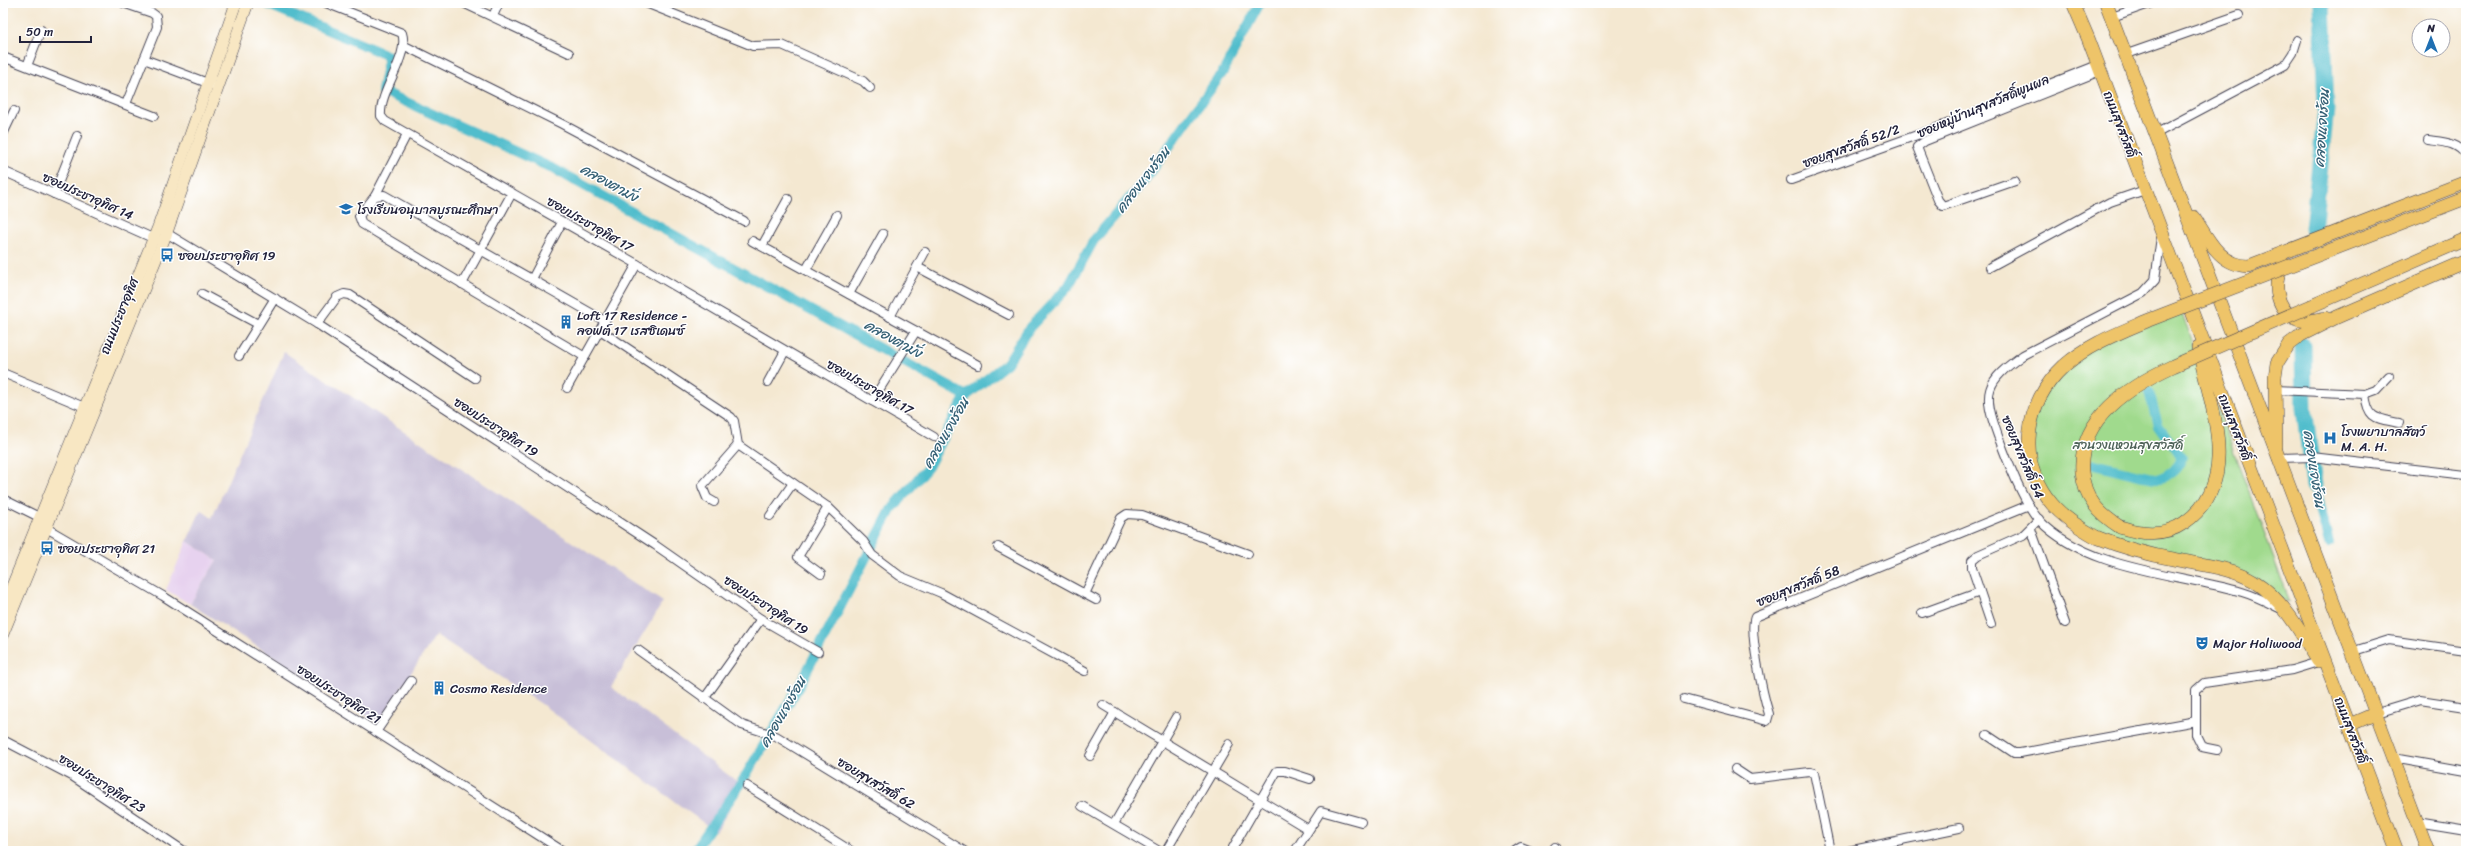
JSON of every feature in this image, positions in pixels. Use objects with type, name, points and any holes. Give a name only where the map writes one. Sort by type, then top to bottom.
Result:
[{"type":"main road","name":"ถนนสุขสวัสดิ์","points":[[2073,3],[2397,851]]},
{"type":"main road","points":[[2106,3],[2181,197],[2277,457],[2354,651],[2428,851]]},
{"type":"main road","name":"ถนนประชาอุทิศ","points":[[214,85],[235,5]]},
{"type":"main road","name":"ถนนประชาอุทิศ","points":[[3,608],[95,411],[214,85],[247,7]]},
{"type":"main road","points":[[2181,197],[2215,249],[2223,258],[2239,266],[2264,262],[2466,182]]},
{"type":"main road","points":[[2333,684],[2284,610],[2269,592],[2254,581],[2239,574],[2142,553],[2096,537],[2074,523],[2053,505],[2043,492],[2028,455],[2028,436],[2032,416],[2048,385],[2064,366],[2102,340],[2149,320],[2466,198]]},
{"type":"main road","name":"ถนนประชาอุทิศ","points":[[3,634],[85,407],[160,235]]},
{"type":"main road","points":[[2324,238],[2284,264],[2278,272],[2276,288],[2281,302],[2294,318],[2314,320],[2338,317]]},
{"type":"main road","points":[[2192,313],[2217,431],[2219,450],[2217,472],[2203,504],[2196,514],[2177,527],[2163,532],[2135,532],[2120,527],[2105,517],[2093,505],[2085,490],[2081,462],[2085,442],[2095,423],[2128,391],[2173,366],[2466,239]]},
{"type":"main road","points":[[2277,457],[2275,390],[2277,363],[2282,352],[2301,334],[2466,261]]},
{"type":"main road","points":[[2349,725],[2377,713]]},
{"type":"street","points":[[123,3],[147,10],[156,16],[157,27],[126,104]]},
{"type":"street","points":[[326,3],[336,5],[399,31],[403,36],[403,45],[562,124],[744,221]]},
{"type":"street","points":[[463,3],[569,53]]},
{"type":"street","points":[[493,16],[499,3]]},
{"type":"street","points":[[646,3],[753,46],[782,45],[863,81],[870,88]]},
{"type":"street","points":[[2112,17],[2152,3]]},
{"type":"street","points":[[2127,54],[2240,16]]},
{"type":"street","points":[[27,66],[41,30]]},
{"type":"street","points":[[2156,133],[2285,65],[2293,53],[2297,40]]},
{"type":"street","name":"ซอยประชาอุทิศ 17","points":[[403,45],[382,101],[381,116],[384,121],[637,264],[934,437]]},
{"type":"street","points":[[3,57],[154,116]]},
{"type":"street","points":[[144,59],[214,85]]},
{"type":"street","name":"ซอยสุขสวัสดิ์ 52/2","points":[[1791,180],[1934,130],[2099,68]]},
{"type":"street","name":"ซอยหมู่บ้านสุขสวัสดิ์พูนผล","points":[[2015,181],[1943,206],[1938,200],[1917,147],[1926,141],[2099,68]]},
{"type":"street","points":[[3,134],[14,111]]},
{"type":"street","points":[[407,134],[375,196],[359,216],[362,224],[585,357]]},
{"type":"street","points":[[54,194],[76,136]]},
{"type":"street","points":[[2428,140],[2455,145],[2461,148],[2466,156]]},
{"type":"street","name":"ซอยประชาอุทิศ 14","points":[[3,171],[54,194],[160,235]]},
{"type":"street","points":[[1990,267],[2110,202],[2145,190]]},
{"type":"street","points":[[462,284],[512,194]]},
{"type":"street","points":[[375,196],[384,195],[605,321]]},
{"type":"street","points":[[762,246],[788,199]]},
{"type":"street","points":[[806,270],[837,215]]},
{"type":"street","points":[[532,279],[562,222]]},
{"type":"street","name":"ซอยสุขสวัสดิ์ 54","points":[[2161,231],[2158,272],[2155,280],[2147,289],[2076,329],[2023,355],[2008,366],[1991,386],[1988,394],[1989,405],[1994,423],[2003,449],[2029,505],[2039,519],[2061,538],[2087,552],[2124,565],[2243,592],[2284,610]]},
{"type":"street","points":[[848,294],[883,234]]},
{"type":"street","name":"ซอยประชาอุทิศ 19","points":[[160,235],[275,298],[318,324],[655,545],[761,619],[818,652]]},
{"type":"street","points":[[752,241],[978,365]]},
{"type":"street","points":[[890,316],[925,252]]},
{"type":"street","points":[[567,388],[637,264]]},
{"type":"street","points":[[917,267],[1009,315]]},
{"type":"street","points":[[202,294],[258,324]]},
{"type":"street","points":[[318,324],[337,297],[344,294],[350,295],[475,378]]},
{"type":"street","points":[[239,356],[275,298]]},
{"type":"street","points":[[600,330],[731,417],[734,421],[738,445],[828,507],[863,541],[872,555],[900,576],[941,592],[1085,671]]},
{"type":"street","points":[[872,401],[916,331]]},
{"type":"street","points":[[768,382],[785,351]]},
{"type":"street","points":[[3,373],[95,411]]},
{"type":"street","points":[[2275,390],[2365,394],[2376,390],[2389,376]]},
{"type":"street","points":[[2365,394],[2366,407],[2370,414],[2375,417],[2398,422]]},
{"type":"street","points":[[714,502],[707,498],[702,486],[738,445]]},
{"type":"street","points":[[2277,457],[2312,457],[2466,475]]},
{"type":"street","points":[[770,516],[793,483]]},
{"type":"street","name":"ซอยประชาอุทิศ 21","points":[[3,499],[164,596],[563,851]]},
{"type":"street","name":"ซอยสุขสวัสดิ์ 58","points":[[1684,699],[1767,721],[1769,714],[1759,670],[1753,626],[1755,617],[2029,505]]},
{"type":"street","points":[[821,574],[800,560],[798,553],[828,507]]},
{"type":"street","points":[[1085,594],[1121,518],[1127,514],[1142,515],[1248,554]]},
{"type":"street","points":[[1991,624],[1972,568],[1972,560],[2031,529],[2039,519]]},
{"type":"street","points":[[2031,529],[2065,623]]},
{"type":"street","points":[[998,547],[1096,600]]},
{"type":"street","points":[[1922,613],[1980,592]]},
{"type":"street","points":[[704,699],[761,619]]},
{"type":"street","points":[[2354,651],[2389,640],[2466,651]]},
{"type":"street","name":"ซอยสุขสวัสดิ์ 62","points":[[638,650],[742,725],[776,736],[964,851]]},
{"type":"street","points":[[2217,750],[2202,747],[2196,735],[2196,690],[2204,683],[2292,670],[2318,662]]},
{"type":"street","points":[[376,732],[411,680]]},
{"type":"street","points":[[2377,713],[2420,700],[2466,707]]},
{"type":"street","points":[[1103,705],[1308,829]]},
{"type":"street","points":[[1090,756],[1115,712]]},
{"type":"street","points":[[1114,824],[1176,716]]},
{"type":"street","points":[[1987,736],[2014,753],[2020,753],[2196,721]]},
{"type":"street","name":"ซอยประชาอุทิศ 23","points":[[3,740],[72,776],[184,851]]},
{"type":"street","points":[[1166,851],[1229,744]]},
{"type":"street","points":[[2394,758],[2466,771]]},
{"type":"street","points":[[1735,769],[1750,779],[1810,772],[1814,774],[1830,851]]},
{"type":"street","points":[[1231,851],[1277,772],[1285,771],[1310,779]]},
{"type":"street","points":[[747,786],[851,851]]},
{"type":"street","points":[[1082,806],[1159,851]]},
{"type":"street","points":[[1295,851],[1321,811],[1361,822]]},
{"type":"street","points":[[2417,822],[2466,830]]},
{"type":"street","points":[[1848,851],[1959,828]]},
{"type":"street","points":[[1515,851],[1521,847],[1531,851]]},
{"type":"shaded area","points":[[284,352],[663,602],[611,687],[743,786],[716,832],[540,703],[436,635],[378,723],[190,604],[217,560],[187,541],[201,510],[212,518]]},
{"type":"shaded area","points":[[187,541],[217,560],[190,604],[166,590]]},
{"type":"green space","name":"สวนวงแหวนสุขสวัสดิ์","points":[[2180,308],[2290,602],[2220,570],[2081,531],[2038,492],[2025,456],[2037,397],[2089,348]]},
{"type":"waterway","name":"คลองตามั่ง","points":[[264,3],[389,56],[382,91],[554,169],[966,396]]},
{"type":"waterway","name":"คลองแจงร้อน","points":[[694,851],[740,785],[799,686],[891,510],[928,467],[966,396],[1007,363],[1030,327],[1068,287],[1094,240],[1145,180],[1223,72],[1260,3]]},
{"type":"waterway","name":"คลองแจงร้อน","points":[[2313,229],[2326,109],[2322,3]]},
{"type":"waterway","name":"คลองแจงร้อน","points":[[2303,346],[2304,408],[2314,485]]},
{"type":"waterway","points":[[2095,464],[2155,478],[2168,475],[2179,465],[2182,458],[2158,425],[2149,392]]},
{"type":"waterway","name":"คลองแจงร้อน","points":[[2314,485],[2329,543]]},
{"type":"place","name":"โรงเรียนอนุบาลบูรณะศึกษา","points":[[346,209]]},
{"type":"place","name":"ซอยประชาอุทิศ 19","points":[[167,255]]},
{"type":"place","name":"Loft 17 Residence - ลอฟต์ 17 เรสซิเดนซ์","points":[[566,322]]},
{"type":"place","name":"โรงพยาบาลส้ตว์ M. A. H.","points":[[2330,438]]},
{"type":"place","name":"ซอยประชาอุทิศ 21","points":[[47,548]]},
{"type":"place","name":"Major Holiwood","points":[[2202,643]]},
{"type":"place","name":"Cosmo Residence","points":[[439,688]]}]
